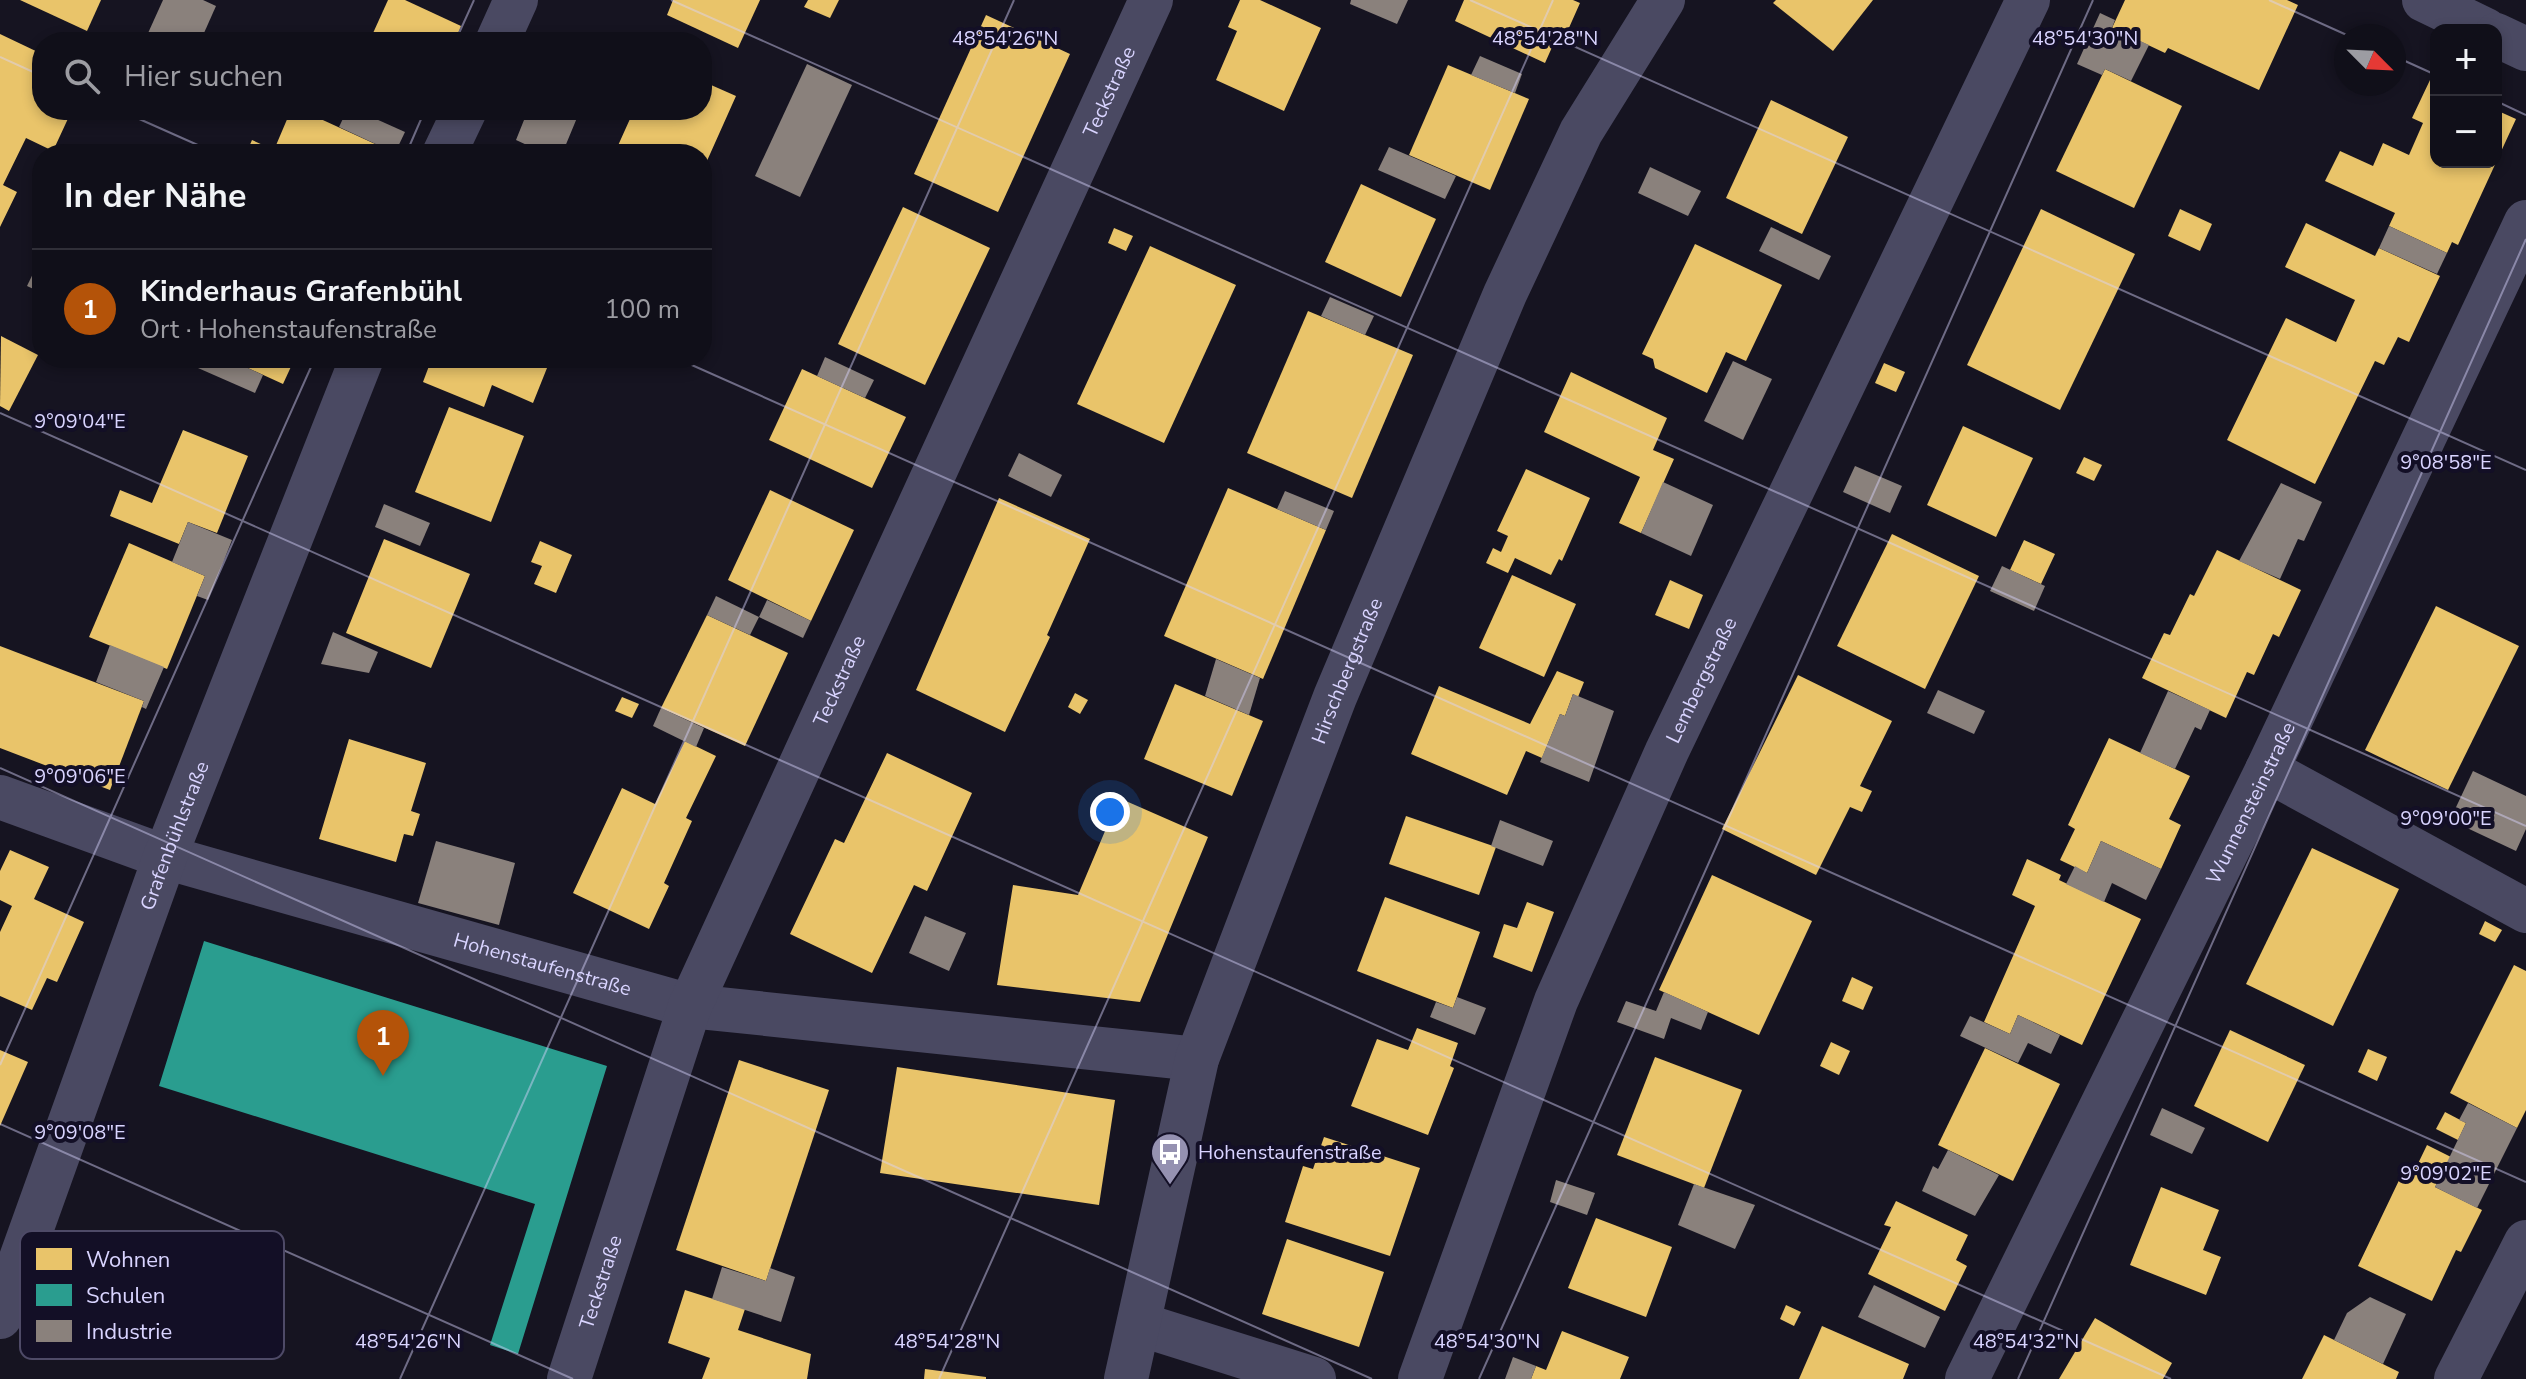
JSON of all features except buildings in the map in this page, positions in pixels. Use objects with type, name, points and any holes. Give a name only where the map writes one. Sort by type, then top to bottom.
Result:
[{"type":"street","points":[[502,32],[516,0]]},
{"type":"street","name":"Teckstraße","points":[[569,1379],[690,1006],[1151,0]]},
{"type":"street","name":"Hirschbergstraße","points":[[1126,1379],[1197,1059],[1335,697],[1505,294],[1581,132],[1663,0]]},
{"type":"street","name":"Lembergstraße","points":[[1420,1379],[1562,987],[1667,751],[2028,0]]},
{"type":"street","points":[[2424,0],[2474,24]]},
{"type":"street","points":[[2502,38],[2526,49]]},
{"type":"street","points":[[449,144],[460,120]]},
{"type":"street","name":"Wunnensteinstraße","points":[[1967,1379],[2267,770],[2526,222]]},
{"type":"street","name":"Grafenbühlstraße","points":[[31,1231],[165,857],[358,368]]},
{"type":"street","points":[[2267,770],[2526,911]]},
{"type":"street","name":"Hohenstaufenstraße","points":[[0,797],[165,857],[690,1006],[1197,1059]]},
{"type":"street","points":[[2456,1379],[2526,1242]]},
{"type":"street","name":"Grafenbühlstraße","points":[[0,1317],[20,1261]]},
{"type":"street","points":[[1139,1324],[1314,1379]]},
{"type":"place","name":"Kinderhaus Grafenbühl","points":[[383,1076]]},
{"type":"place","name":"Hohenstaufenstraße","points":[[1170,1186]]}]
